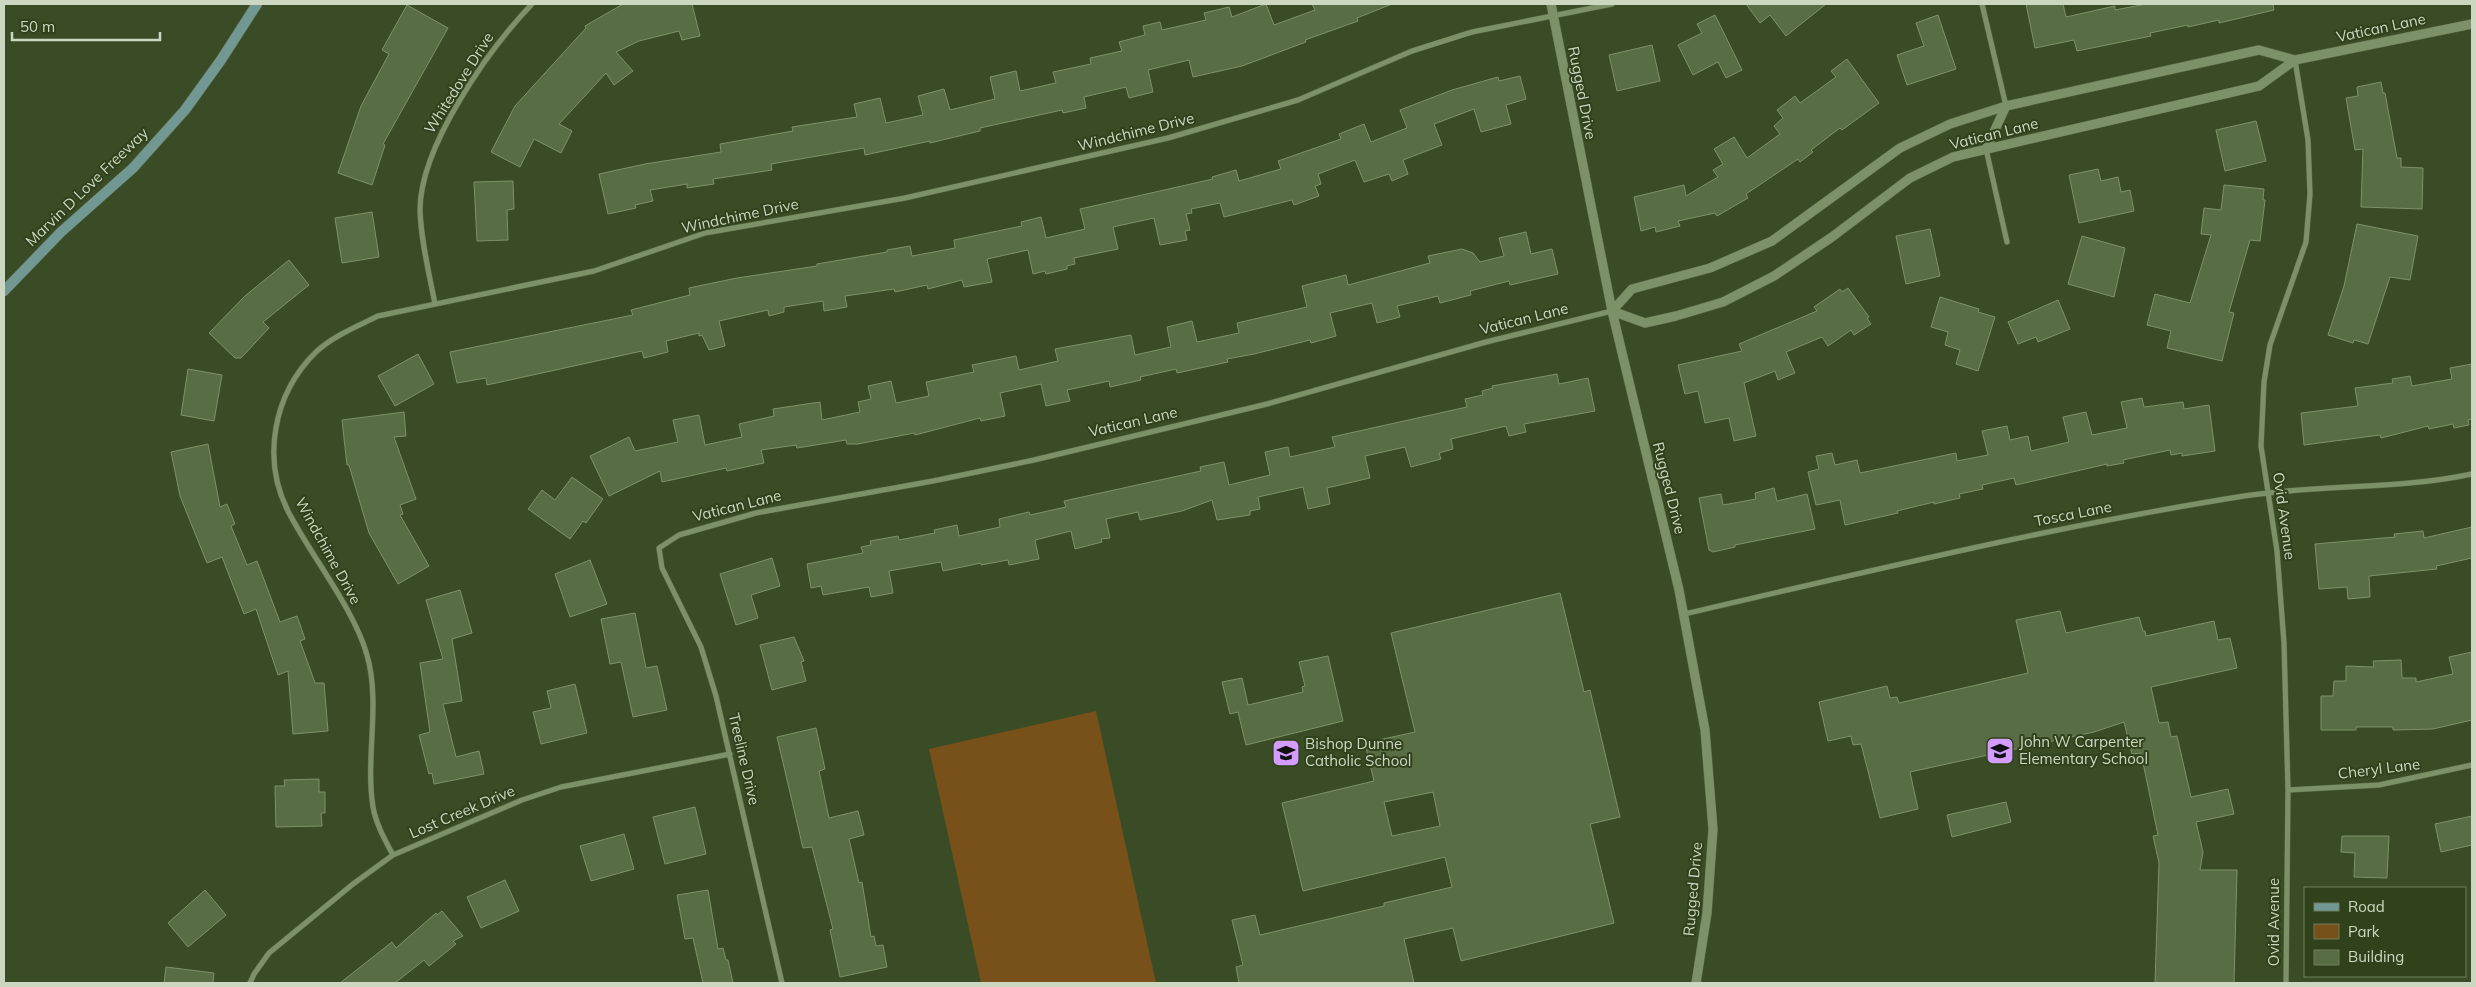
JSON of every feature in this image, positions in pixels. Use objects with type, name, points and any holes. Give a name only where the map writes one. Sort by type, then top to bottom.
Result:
[{"type":"main road","name":"Marvin D Love Freeway","points":[[4,291],[61,232],[133,168],[186,110],[222,60],[257,4]]},
{"type":"street","name":"Whitedove Drive","points":[[436,304],[423,241],[420,210],[423,181],[436,143],[482,64],[510,27],[532,4]]},
{"type":"street","name":"Rugged Drive","points":[[1551,4],[1612,311],[1684,614],[1704,730],[1712,829],[1707,913],[1696,983]]},
{"type":"street","name":"Windchime Drive","points":[[394,855],[381,831],[373,808],[370,774],[372,679],[367,654],[351,619],[288,511],[275,475],[273,442],[280,408],[294,379],[316,352],[349,330],[378,316],[594,272],[705,234],[905,198],[1168,138],[1298,100],[1412,51],[1472,32],[1553,14],[1612,4]]},
{"type":"street","points":[[1982,4],[2006,106],[1986,149],[2007,242]]},
{"type":"street","name":"Vatican Lane","points":[[659,548],[679,536],[756,513],[933,481],[1044,458],[1267,404],[1486,342],[1612,311],[1645,323],[1676,316],[1723,302],[1774,276],[1832,237],[1910,178],[1953,157],[2259,86],[2296,60],[2472,24]]},
{"type":"street","name":"Vatican Lane","points":[[1612,311],[1632,289],[1710,268],[1772,241],[1900,148],[1950,124],[2006,106],[2259,50],[2296,60]]},
{"type":"street","name":"Ovid Avenue","points":[[2286,983],[2288,790],[2284,643],[2277,551],[2261,446],[2264,382],[2270,344],[2306,242],[2310,194],[2308,140],[2296,60]]},
{"type":"street","name":"Tosca Lane","points":[[1684,614],[2048,531],[2268,494],[2320,488],[2436,481],[2472,474]]},
{"type":"street","name":"Treeline Drive","points":[[659,548],[662,568],[700,648],[716,696],[782,983]]},
{"type":"street","name":"Lost Creek Drive","points":[[250,983],[269,953],[353,884],[394,855],[522,800],[561,787],[730,754]]},
{"type":"street","name":"Cheryl Lane","points":[[2288,790],[2379,784],[2472,766]]},
{"type":"green space","points":[[1096,711],[1156,983],[981,983],[929,749]]},
{"type":"building","points":[[623,4],[692,4],[700,36],[682,40],[679,31],[639,41],[616,52],[633,71],[614,85],[606,73],[559,124],[572,131],[561,153],[534,139],[520,167],[491,152],[515,106],[586,28],[585,26]]},
{"type":"building","points":[[1266,4],[1274,25],[1315,10],[1312,4],[1392,4],[1357,18],[1358,21],[1242,66],[1193,77],[1189,60],[1148,70],[1153,92],[1129,98],[1126,87],[1084,97],[1086,108],[1063,113],[1062,110],[980,128],[980,131],[930,143],[930,141],[865,155],[864,148],[771,164],[772,170],[713,179],[714,184],[687,188],[687,184],[650,190],[653,201],[635,205],[636,208],[608,214],[599,174],[645,164],[721,152],[720,144],[793,131],[792,127],[857,117],[854,104],[880,98],[886,123],[923,115],[918,96],[944,89],[950,110],[995,99],[990,77],[1016,71],[1020,91],[1056,83],[1053,72],[1091,64],[1090,58],[1122,51],[1119,42],[1145,35],[1143,26],[1160,22],[1162,30],[1206,20],[1204,13],[1229,7],[1232,17]]},
{"type":"building","points":[[1746,4],[1826,4],[1786,36],[1770,15],[1760,23]]},
{"type":"building","points":[[2026,4],[2063,4],[2066,17],[2115,6],[2115,10],[2146,4],[2273,4],[2274,10],[2219,23],[2219,20],[2188,27],[2188,25],[2150,33],[2151,36],[2077,51],[2074,40],[2035,48]]},
{"type":"building","points":[[407,5],[448,28],[383,144],[385,145],[372,185],[338,173],[361,106],[389,54],[382,50]]},
{"type":"building","points":[[1715,15],[1742,70],[1726,78],[1718,62],[1693,75],[1678,45],[1702,33],[1697,24]]},
{"type":"building","points":[[1938,15],[1956,69],[1907,85],[1897,55],[1924,46],[1916,23]]},
{"type":"building","points":[[1652,45],[1660,81],[1617,91],[1609,55]]},
{"type":"building","points":[[1847,59],[1879,103],[1842,130],[1840,128],[1811,150],[1813,152],[1800,162],[1798,159],[1746,194],[1748,198],[1717,216],[1715,213],[1678,221],[1680,226],[1656,232],[1655,227],[1641,231],[1634,197],[1684,185],[1686,196],[1718,177],[1713,170],[1723,164],[1714,149],[1734,137],[1747,158],[1780,134],[1774,126],[1783,118],[1777,110],[1795,96],[1800,103],[1836,77],[1831,71]]},
{"type":"building","points":[[1520,76],[1526,99],[1506,105],[1511,124],[1481,132],[1474,109],[1434,124],[1442,145],[1403,160],[1408,174],[1392,181],[1389,174],[1364,182],[1355,160],[1318,174],[1321,184],[1315,186],[1319,196],[1294,205],[1292,200],[1224,217],[1220,203],[1191,209],[1192,213],[1186,214],[1190,230],[1185,231],[1187,240],[1160,245],[1154,218],[1113,227],[1118,249],[1074,258],[1075,264],[1067,266],[1067,269],[1046,274],[1045,271],[1033,274],[1028,250],[987,259],[992,282],[964,287],[962,280],[928,289],[927,285],[895,292],[894,289],[845,296],[847,307],[824,311],[823,301],[784,307],[784,312],[769,316],[768,310],[719,321],[725,346],[709,350],[702,335],[699,336],[699,333],[666,341],[668,352],[644,358],[642,351],[487,385],[486,378],[457,383],[450,352],[633,315],[631,310],[690,295],[689,288],[737,278],[817,266],[817,264],[887,252],[887,250],[910,246],[912,256],[955,248],[954,240],[1022,226],[1021,222],[1041,217],[1046,238],[1085,229],[1080,209],[1213,179],[1212,177],[1236,170],[1239,181],[1281,169],[1278,161],[1341,139],[1339,134],[1364,124],[1371,142],[1407,128],[1400,110],[1452,90],[1498,77],[1499,81]]},
{"type":"building","points":[[2381,82],[2383,93],[2385,93],[2397,158],[2401,158],[2401,167],[2423,168],[2422,209],[2361,207],[2363,149],[2355,150],[2346,98],[2358,96],[2357,87]]},
{"type":"building","points":[[2256,121],[2266,161],[2225,171],[2216,130]]},
{"type":"building","points":[[2098,169],[2101,181],[2118,177],[2121,192],[2130,190],[2134,211],[2079,223],[2069,175]]},
{"type":"building","points":[[513,181],[514,209],[507,210],[508,240],[477,241],[474,182]]},
{"type":"building","points":[[2224,185],[2264,189],[2263,200],[2265,200],[2260,241],[2250,240],[2229,312],[2234,313],[2222,361],[2167,348],[2171,331],[2147,325],[2155,294],[2190,303],[2211,235],[2201,234],[2204,208],[2221,210]]},
{"type":"building","points":[[372,212],[379,257],[342,263],[335,218]]},
{"type":"building","points":[[2357,224],[2418,236],[2410,280],[2390,277],[2368,344],[2354,340],[2353,343],[2328,335],[2344,286]]},
{"type":"building","points":[[1930,229],[1940,276],[1906,284],[1896,236]]},
{"type":"building","points":[[1526,232],[1531,254],[1552,249],[1558,274],[1510,285],[1509,281],[1470,291],[1471,295],[1440,303],[1438,296],[1397,306],[1400,317],[1377,323],[1372,303],[1330,313],[1336,336],[1311,343],[1310,340],[1227,359],[1228,362],[1177,373],[1176,369],[1140,377],[1141,380],[1110,387],[1109,381],[1067,390],[1070,401],[1046,406],[1041,384],[1000,393],[1005,416],[981,421],[980,418],[915,435],[914,433],[858,444],[847,444],[846,440],[797,448],[796,445],[761,450],[764,463],[727,471],[726,468],[662,482],[660,471],[609,496],[590,456],[629,437],[635,451],[678,442],[673,420],[699,415],[705,445],[742,437],[739,424],[774,416],[773,409],[820,402],[822,420],[860,412],[858,402],[871,399],[868,386],[891,381],[896,403],[929,396],[926,382],[974,372],[972,365],[1016,356],[1019,370],[1058,361],[1055,349],[1131,335],[1135,355],[1171,347],[1167,327],[1192,321],[1197,342],[1239,333],[1237,323],[1307,307],[1302,286],[1346,275],[1348,285],[1430,263],[1428,256],[1462,249],[1473,253],[1480,262],[1504,256],[1499,238]]},
{"type":"building","points":[[2082,236],[2125,248],[2114,297],[2068,284]]},
{"type":"building","points":[[289,260],[309,285],[263,322],[269,328],[241,358],[235,358],[209,333],[245,296]]},
{"type":"building","points":[[1848,288],[1869,317],[1867,318],[1871,324],[1854,335],[1851,330],[1828,346],[1822,337],[1786,352],[1795,373],[1778,380],[1775,371],[1744,383],[1756,436],[1734,441],[1729,418],[1705,423],[1698,391],[1685,394],[1678,365],[1742,351],[1739,344],[1817,311],[1814,307],[1840,289],[1842,292]]},
{"type":"building","points":[[1940,297],[1979,309],[1978,312],[1995,317],[1978,371],[1956,364],[1960,350],[1945,345],[1948,332],[1931,327]]},
{"type":"building","points":[[2058,300],[2070,329],[2038,342],[2036,337],[2018,344],[2008,322]]},
{"type":"building","points":[[418,354],[434,384],[395,406],[378,376]]},
{"type":"building","points":[[2472,364],[2472,419],[2468,420],[2469,425],[2454,428],[2453,424],[2429,429],[2428,426],[2381,438],[2380,435],[2304,445],[2301,413],[2358,406],[2355,388],[2393,383],[2392,379],[2410,376],[2412,386],[2452,379],[2450,368]]},
{"type":"building","points":[[188,369],[222,375],[214,421],[181,415]]},
{"type":"building","points":[[1557,374],[1559,384],[1588,378],[1595,411],[1524,424],[1526,432],[1509,436],[1506,426],[1451,439],[1453,449],[1439,453],[1441,459],[1411,467],[1405,447],[1365,456],[1370,478],[1327,488],[1330,504],[1308,509],[1303,487],[1258,497],[1260,509],[1250,511],[1250,515],[1217,520],[1212,500],[1182,511],[1140,520],[1138,512],[1106,519],[1110,538],[1101,539],[1102,542],[1075,549],[1071,531],[1035,540],[1039,559],[1009,565],[1008,560],[981,565],[981,563],[943,571],[941,562],[889,571],[893,593],[871,597],[869,587],[823,595],[821,586],[811,588],[807,564],[863,553],[861,547],[871,545],[870,541],[898,536],[899,540],[935,533],[934,530],[957,525],[959,536],[1000,527],[999,519],[1029,512],[1030,515],[1066,507],[1064,501],[1201,471],[1200,467],[1224,462],[1229,485],[1270,475],[1265,452],[1288,447],[1290,457],[1335,447],[1332,437],[1467,407],[1465,399],[1483,395],[1482,391],[1493,388],[1492,386]]},
{"type":"building","points":[[2142,398],[2144,407],[2183,402],[2184,409],[2209,405],[2215,451],[2182,456],[2182,453],[2171,455],[2170,450],[2123,460],[2124,463],[2107,466],[2107,464],[2016,485],[2014,478],[1982,485],[1983,489],[1959,494],[1960,498],[1934,504],[1934,502],[1897,511],[1898,513],[1845,525],[1840,500],[1816,505],[1808,472],[1819,469],[1816,456],[1832,453],[1835,465],[1857,460],[1860,473],[1956,453],[1957,461],[1988,455],[1982,431],[2007,426],[2010,440],[2028,436],[2031,451],[2069,442],[2063,417],[2086,412],[2092,435],[2127,428],[2121,402]]},
{"type":"building","points":[[404,412],[406,436],[394,437],[416,499],[400,505],[403,514],[400,515],[429,566],[398,584],[369,533],[349,465],[347,465],[342,420]]},
{"type":"building","points":[[208,444],[220,507],[227,504],[235,524],[231,526],[247,565],[257,561],[280,622],[297,616],[305,639],[300,641],[315,683],[324,683],[328,731],[293,734],[288,671],[278,675],[256,609],[244,614],[222,557],[207,563],[180,496],[171,452]]},
{"type":"building","points":[[572,477],[603,499],[586,523],[583,521],[570,539],[528,509],[542,490],[555,500]]},
{"type":"building","points":[[1774,488],[1777,501],[1807,494],[1815,529],[1735,545],[1735,547],[1713,552],[1709,550],[1699,498],[1721,494],[1723,505],[1756,499],[1755,493]]},
{"type":"building","points":[[2472,527],[2472,558],[2436,566],[2437,569],[2369,576],[2370,597],[2348,599],[2347,587],[2319,589],[2315,544],[2395,537],[2394,534],[2423,531],[2424,538]]},
{"type":"building","points":[[772,558],[780,586],[751,595],[758,618],[736,625],[720,574]]},
{"type":"building","points":[[590,560],[607,604],[570,617],[555,574]]},
{"type":"building","points":[[460,590],[472,633],[452,639],[462,701],[443,704],[456,757],[479,751],[484,774],[434,784],[432,773],[429,774],[419,735],[430,732],[420,663],[443,659],[426,600]]},
{"type":"building","points":[[1560,593],[1584,692],[1590,690],[1620,817],[1590,824],[1614,923],[1461,961],[1453,928],[1404,939],[1414,983],[1239,983],[1236,967],[1243,965],[1232,920],[1255,915],[1260,935],[1384,906],[1384,903],[1452,887],[1445,857],[1303,891],[1282,803],[1374,781],[1365,743],[1415,732],[1391,633]],"holes":[[[1433,792],[1440,826],[1392,836],[1384,802]]]},
{"type":"building","points":[[2060,611],[2066,633],[2139,617],[2146,636],[2214,621],[2218,640],[2230,638],[2237,668],[2151,687],[2159,723],[2168,722],[2171,737],[2177,736],[2191,797],[2228,789],[2234,814],[2196,822],[2203,852],[2200,870],[2237,870],[2234,983],[2155,983],[2159,863],[2153,836],[2158,835],[2141,753],[2132,754],[2124,722],[2094,732],[1910,772],[1918,809],[1880,818],[1861,744],[1853,745],[1851,736],[1828,741],[1819,702],[1887,686],[1890,698],[1897,697],[1899,703],[2028,673],[2016,620]]},
{"type":"building","points":[[635,613],[646,668],[657,666],[667,710],[633,717],[621,662],[610,664],[601,619]]},
{"type":"building","points":[[794,637],[804,661],[801,662],[806,681],[772,690],[760,645]]},
{"type":"building","points":[[2472,652],[2472,720],[2433,729],[2393,730],[2393,727],[2356,727],[2356,730],[2321,730],[2321,696],[2333,696],[2334,681],[2346,681],[2346,666],[2374,667],[2373,661],[2401,660],[2402,678],[2416,678],[2416,682],[2453,674],[2449,657]]},
{"type":"building","points":[[1328,656],[1343,721],[1246,745],[1238,712],[1230,714],[1222,682],[1242,678],[1248,705],[1303,692],[1302,687],[1305,686],[1299,662]]},
{"type":"building","points":[[575,684],[587,733],[541,744],[533,712],[551,708],[547,691]]},
{"type":"building","points":[[816,728],[825,769],[819,771],[829,818],[858,811],[864,835],[849,839],[859,883],[862,882],[871,937],[874,936],[876,946],[883,945],[887,967],[840,977],[830,930],[833,929],[812,847],[803,848],[777,737]]},
{"type":"building","points":[[319,779],[319,792],[325,792],[325,813],[321,813],[322,826],[276,827],[275,786],[285,786],[284,780]]},
{"type":"building","points":[[2006,802],[2011,822],[1952,837],[1947,815]]},
{"type":"building","points":[[695,807],[706,854],[665,864],[653,817]]},
{"type":"building","points":[[2472,816],[2472,845],[2441,852],[2435,824]]},
{"type":"building","points":[[624,834],[634,869],[591,881],[580,846]]},
{"type":"building","points":[[2342,836],[2389,836],[2387,878],[2354,877],[2355,853],[2341,852]]},
{"type":"building","points":[[505,880],[519,911],[481,928],[467,897]]},
{"type":"building","points":[[205,890],[226,915],[188,947],[168,923]]},
{"type":"building","points":[[708,890],[718,949],[723,948],[726,960],[728,960],[733,983],[703,983],[693,938],[685,939],[677,895]]},
{"type":"building","points":[[442,911],[463,936],[453,941],[456,944],[429,966],[424,960],[395,983],[340,983],[392,942],[396,948],[436,913],[437,915]]},
{"type":"building","points":[[166,967],[214,973],[213,983],[164,983]]},
{"type":"place","name":"John W Carpenter Elementary School","points":[[2000,751]]},
{"type":"place","name":"Bishop Dunne Catholic School","points":[[1286,753]]}]
